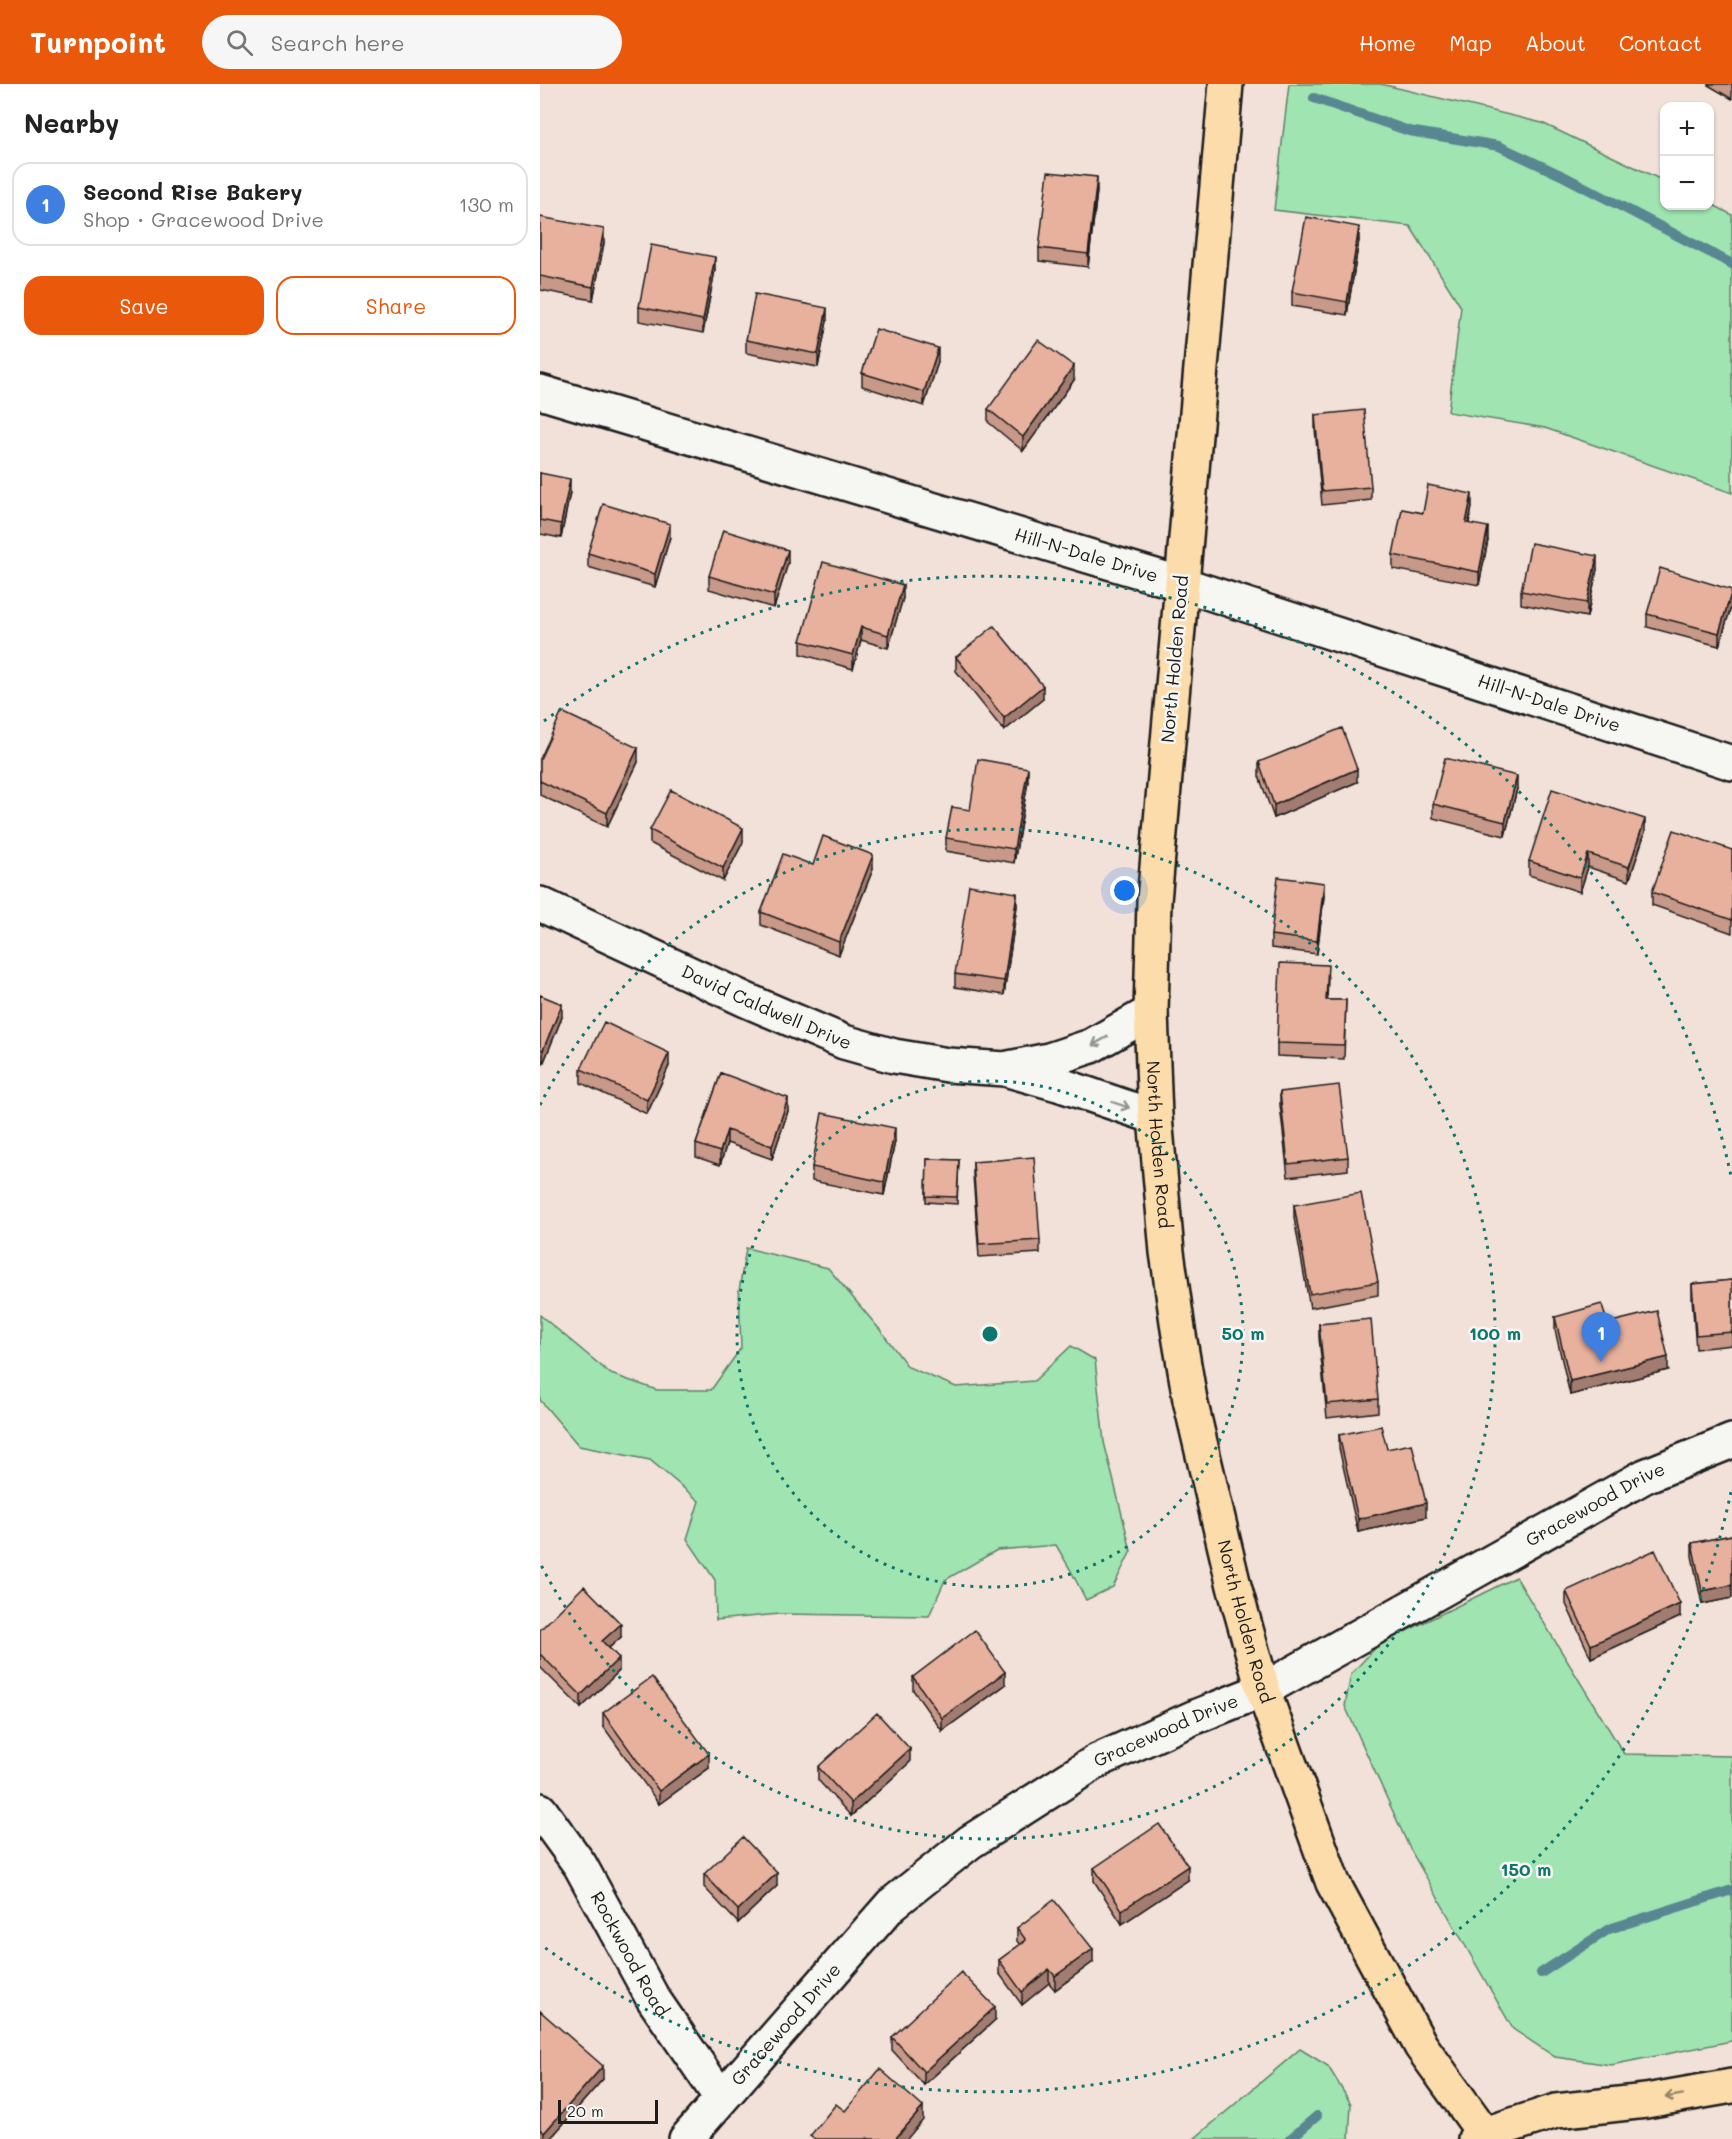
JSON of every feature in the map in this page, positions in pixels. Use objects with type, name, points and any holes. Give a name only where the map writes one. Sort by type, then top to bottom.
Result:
[{"type":"main road","name":"North Holden Road","points":[[1226,84],[1154,900],[1151,1012],[1155,1117],[1167,1252],[1190,1400],[1234,1586],[1263,1690],[1333,1883],[1421,2046],[1483,2137]]},
{"type":"main road","points":[[1483,2137],[1556,2111],[1646,2102],[1732,2086]]},
{"type":"street","name":"Hill-N-Dale Drive","points":[[540,392],[1182,584],[1732,763]]},
{"type":"street","name":"David Caldwell Drive","points":[[540,904],[746,1000],[844,1042],[904,1058],[1005,1070],[1058,1084],[1155,1117]]},
{"type":"street","name":"David Caldwell Drive","points":[[1005,1070],[1049,1060],[1091,1046],[1151,1012]]},
{"type":"street","name":"Gracewood Drive","points":[[686,2139],[891,1905],[970,1842],[1097,1761],[1195,1717],[1263,1690],[1645,1476],[1732,1441]]},
{"type":"street","name":"Rockwood Road","points":[[540,1810],[580,1865],[652,1997],[721,2098]]},
{"type":"green space","points":[[1289,84],[1381,84],[1542,123],[1660,179],[1660,210],[1714,210],[1714,205],[1732,215],[1732,493],[1545,428],[1448,412],[1461,307],[1410,226],[1274,210]]},
{"type":"green space","points":[[746,1248],[828,1268],[908,1367],[956,1387],[1034,1381],[1071,1346],[1095,1360],[1104,1442],[1131,1551],[1113,1587],[1086,1600],[1056,1545],[997,1550],[945,1580],[929,1616],[780,1614],[716,1620],[715,1580],[687,1539],[699,1501],[650,1460],[579,1446],[540,1400],[540,1315],[611,1374],[657,1390],[711,1390],[741,1348],[739,1291]]},
{"type":"green space","points":[[1516,1577],[1624,1754],[1732,1756],[1732,2041],[1611,2065],[1555,2057],[1513,2029],[1410,1849],[1345,1706],[1351,1674],[1378,1645]]},
{"type":"green space","points":[[1300,2049],[1328,2066],[1351,2104],[1349,2139],[1194,2139]]},
{"type":"building","points":[[1048,172],[1097,177],[1088,254],[1039,248]]},
{"type":"building","points":[[540,217],[604,229],[593,287],[540,276]]},
{"type":"building","points":[[1306,217],[1359,227],[1347,302],[1292,292]]},
{"type":"building","points":[[651,245],[715,257],[703,320],[639,307]]},
{"type":"building","points":[[755,294],[827,308],[818,354],[746,340]]},
{"type":"building","points":[[876,329],[938,348],[924,392],[862,373]]},
{"type":"building","points":[[1038,340],[1074,366],[1023,437],[988,409]]},
{"type":"building","points":[[1364,410],[1371,487],[1322,491],[1315,415]]},
{"type":"building","points":[[540,473],[570,479],[561,524],[540,520]]},
{"type":"building","points":[[1428,485],[1472,494],[1466,523],[1488,527],[1479,572],[1393,555],[1402,509],[1423,513]]},
{"type":"building","points":[[603,504],[670,524],[655,574],[588,553]]},
{"type":"building","points":[[723,530],[788,550],[774,595],[709,576]]},
{"type":"building","points":[[1531,543],[1597,556],[1587,603],[1521,591]]},
{"type":"building","points":[[823,562],[903,585],[888,635],[861,627],[853,655],[801,641]]},
{"type":"building","points":[[1660,568],[1732,590],[1719,633],[1647,614]]},
{"type":"building","points":[[994,626],[1043,686],[1004,718],[956,657]]},
{"type":"building","points":[[562,712],[638,748],[607,813],[540,781],[540,759]]},
{"type":"building","points":[[1342,728],[1357,769],[1274,805],[1259,762]]},
{"type":"building","points":[[1445,758],[1517,776],[1505,822],[1433,804]]},
{"type":"building","points":[[978,759],[1028,768],[1014,849],[946,838],[952,807],[970,810]]},
{"type":"building","points":[[1552,789],[1645,819],[1629,867],[1588,854],[1580,878],[1529,861]]},
{"type":"building","points":[[671,790],[743,828],[723,868],[650,830]]},
{"type":"building","points":[[1674,830],[1732,850],[1732,920],[1652,892]]},
{"type":"building","points":[[823,836],[873,855],[839,942],[761,912],[783,854],[813,865]]},
{"type":"building","points":[[1278,877],[1324,883],[1317,941],[1271,935]]},
{"type":"building","points":[[969,885],[1017,893],[1004,981],[955,974]]},
{"type":"building","points":[[1280,963],[1328,965],[1326,1000],[1346,1000],[1344,1045],[1277,1043]]},
{"type":"building","points":[[540,995],[562,1004],[543,1050],[540,1049]]},
{"type":"building","points":[[604,1022],[669,1053],[647,1100],[581,1069]]},
{"type":"building","points":[[721,1073],[788,1098],[772,1146],[727,1130],[720,1152],[696,1144]]},
{"type":"building","points":[[1339,1085],[1348,1157],[1288,1164],[1280,1092]]},
{"type":"building","points":[[822,1113],[895,1128],[884,1182],[812,1167]]},
{"type":"building","points":[[1034,1157],[1040,1240],[979,1244],[973,1162]]},
{"type":"building","points":[[927,1159],[959,1160],[957,1197],[926,1196]]},
{"type":"building","points":[[1361,1193],[1378,1282],[1310,1294],[1294,1205]]},
{"type":"building","points":[[1732,1280],[1732,1332],[1696,1335],[1692,1284]]},
{"type":"building","points":[[1602,1304],[1607,1323],[1657,1311],[1668,1357],[1570,1381],[1555,1317]]},
{"type":"building","points":[[1371,1319],[1378,1399],[1327,1404],[1319,1324]]},
{"type":"building","points":[[1381,1426],[1387,1449],[1412,1444],[1426,1503],[1358,1519],[1339,1435]]},
{"type":"building","points":[[1732,1535],[1732,1585],[1702,1591],[1692,1543]]},
{"type":"building","points":[[1655,1550],[1680,1604],[1591,1645],[1566,1591]]},
{"type":"building","points":[[584,1586],[621,1624],[602,1641],[619,1658],[581,1695],[540,1654],[540,1630]]},
{"type":"building","points":[[975,1630],[1005,1672],[942,1718],[913,1677]]},
{"type":"building","points":[[652,1677],[709,1754],[659,1791],[603,1713]]},
{"type":"building","points":[[877,1713],[910,1749],[851,1803],[818,1767]]},
{"type":"building","points":[[1159,1824],[1188,1866],[1122,1910],[1094,1868]]},
{"type":"building","points":[[743,1837],[777,1873],[738,1910],[704,1874]]},
{"type":"building","points":[[1054,1900],[1093,1949],[1055,1976],[1049,1969],[1022,1992],[999,1960],[1026,1940],[1017,1928]]},
{"type":"building","points":[[961,1972],[995,2007],[924,2072],[892,2037]]},
{"type":"building","points":[[540,2011],[603,2066],[544,2133],[540,2129]]},
{"type":"building","points":[[880,2069],[923,2107],[895,2139],[814,2139],[810,2136],[836,2104],[845,2111]]},
{"type":"waterway","points":[[1314,98],[1409,131],[1499,146],[1565,177],[1732,264]]},
{"type":"waterway","points":[[1541,1973],[1609,1929],[1732,1890]]},
{"type":"waterway","points":[[1290,2139],[1317,2116]]},
{"type":"place","name":"Second Rise Bakery","points":[[1601,1362]]}]
